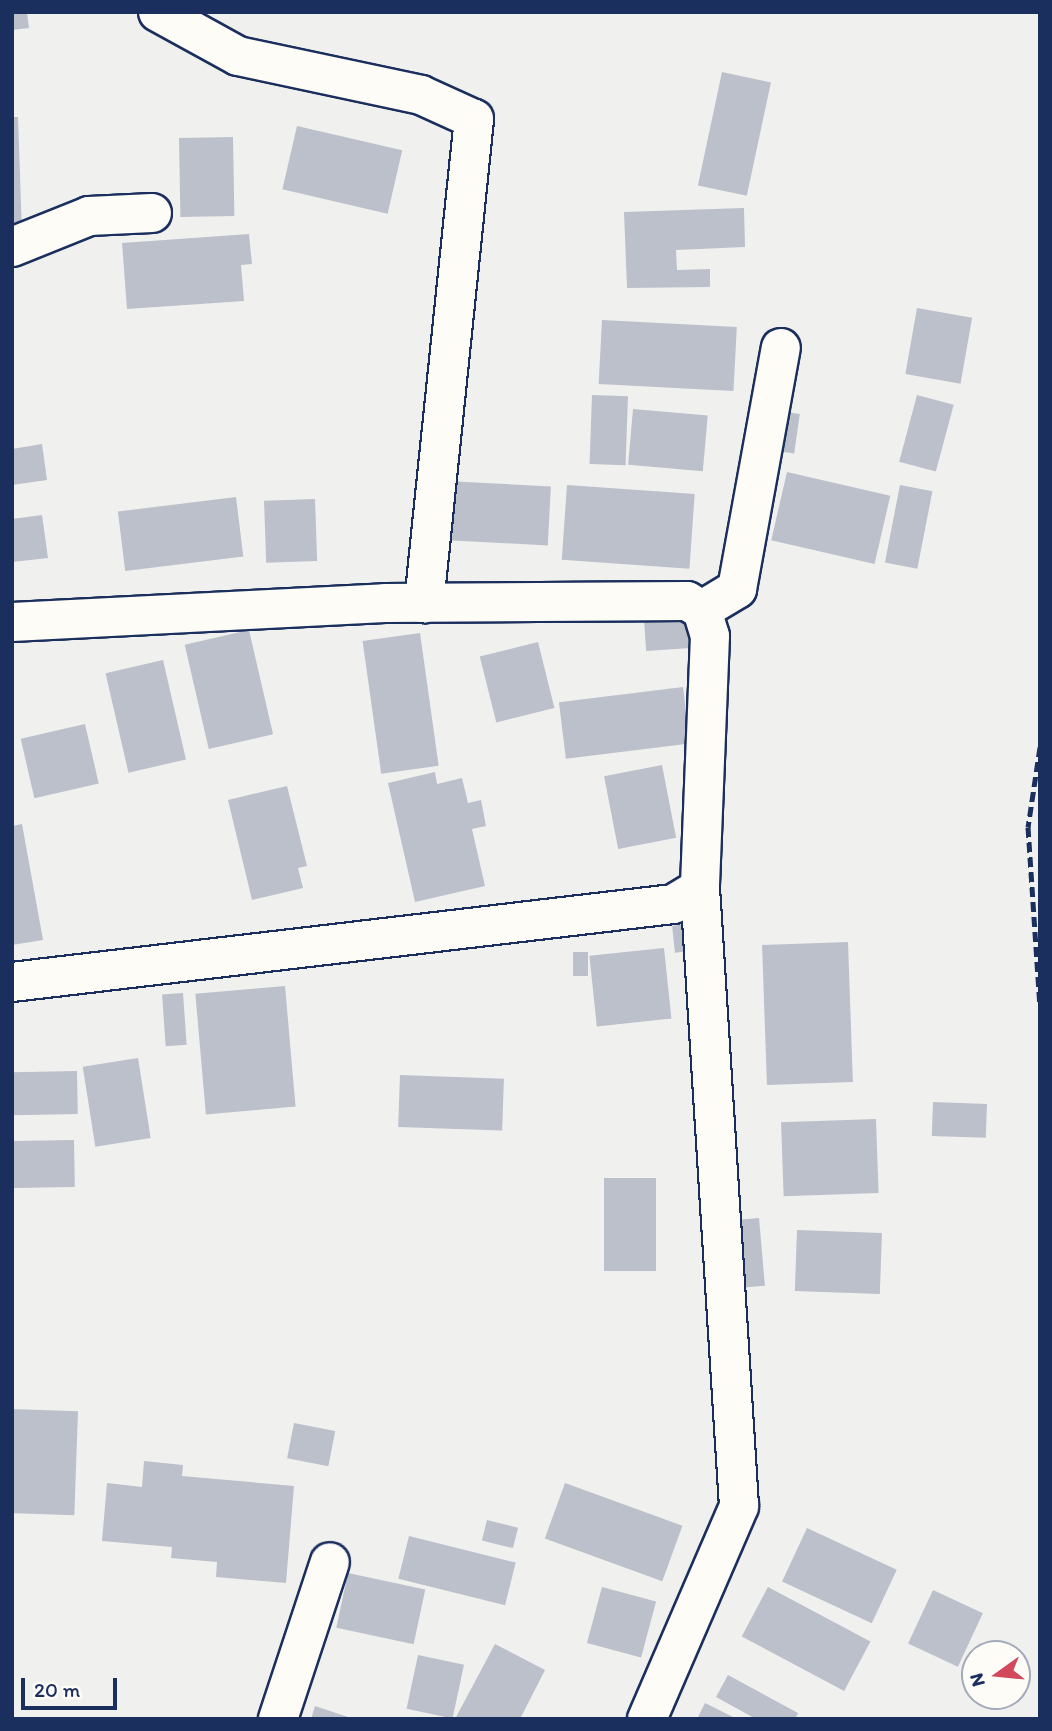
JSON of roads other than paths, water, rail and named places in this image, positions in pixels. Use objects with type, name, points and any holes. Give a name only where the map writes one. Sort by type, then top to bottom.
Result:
[{"type":"street","points":[[158,12],[238,56],[421,95],[474,119],[424,603]]},
{"type":"street","points":[[12,247],[89,216],[152,213]]},
{"type":"street","points":[[702,610],[737,589],[781,348]]},
{"type":"street","points":[[12,622],[424,603],[687,601],[702,610],[710,636],[700,888],[740,1506],[647,1719]]},
{"type":"street","points":[[12,982],[656,911],[700,888]]},
{"type":"street","points":[[278,1719],[330,1562]]},
{"type":"railway","points":[[1040,747],[1028,827],[1040,1006]]}]
